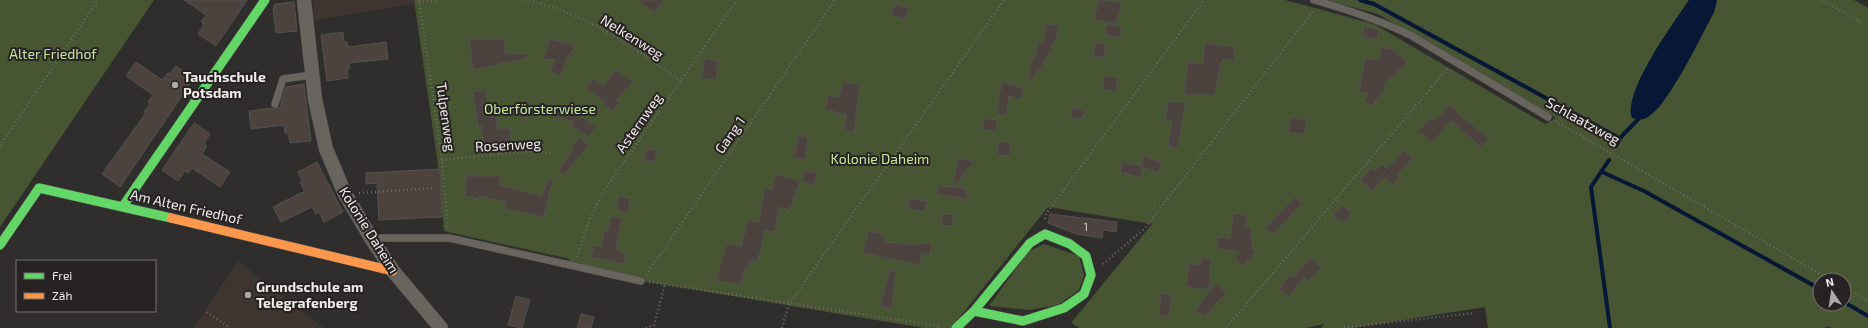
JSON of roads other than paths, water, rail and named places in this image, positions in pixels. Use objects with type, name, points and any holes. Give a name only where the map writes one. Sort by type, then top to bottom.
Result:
[{"type":"street","points":[[123,206],[265,0]]},
{"type":"street","name":"Kolonie Daheim","points":[[304,0],[315,99],[326,150],[345,194],[371,238],[393,271],[442,328]]},
{"type":"street","name":"Am Alten Friedhof","points":[[0,245],[40,188],[123,206],[393,271]]},
{"type":"street","points":[[956,328],[974,311],[1030,243],[1045,234],[1070,244],[1086,256],[1091,275],[1084,294],[1064,308],[1023,321],[974,311]]},
{"type":"lane","name":"Schlaatzweg","points":[[1317,1],[1362,14],[1390,26],[1548,116]]},
{"type":"lane","points":[[275,104],[283,79],[312,75]]},
{"type":"lane","points":[[371,238],[449,238],[642,281]]},
{"type":"water","points":[[1689,0],[1717,0],[1714,12],[1683,71],[1663,102],[1653,113],[1644,119],[1632,118],[1631,106],[1635,91],[1642,75],[1662,40]]},
{"type":"waterway","points":[[1360,0],[1374,4],[1619,138]]},
{"type":"waterway","points":[[1616,146],[1624,133],[1641,115]]},
{"type":"waterway","points":[[1609,160],[1591,187],[1610,328]]},
{"type":"waterway","points":[[1602,172],[1644,191],[1812,285]]},
{"type":"waterway","points":[[1852,307],[1868,316]]},
{"type":"place","name":"Tauchschule Potsdam","points":[[175,85]]},
{"type":"place","name":"Grundschule am Telegrafenberg","points":[[248,295]]},
{"type":"park label","name":"Alter Friedhof","points":[[53,54]]},
{"type":"park label","name":"Oberförsterwiese","points":[[540,109]]}]
